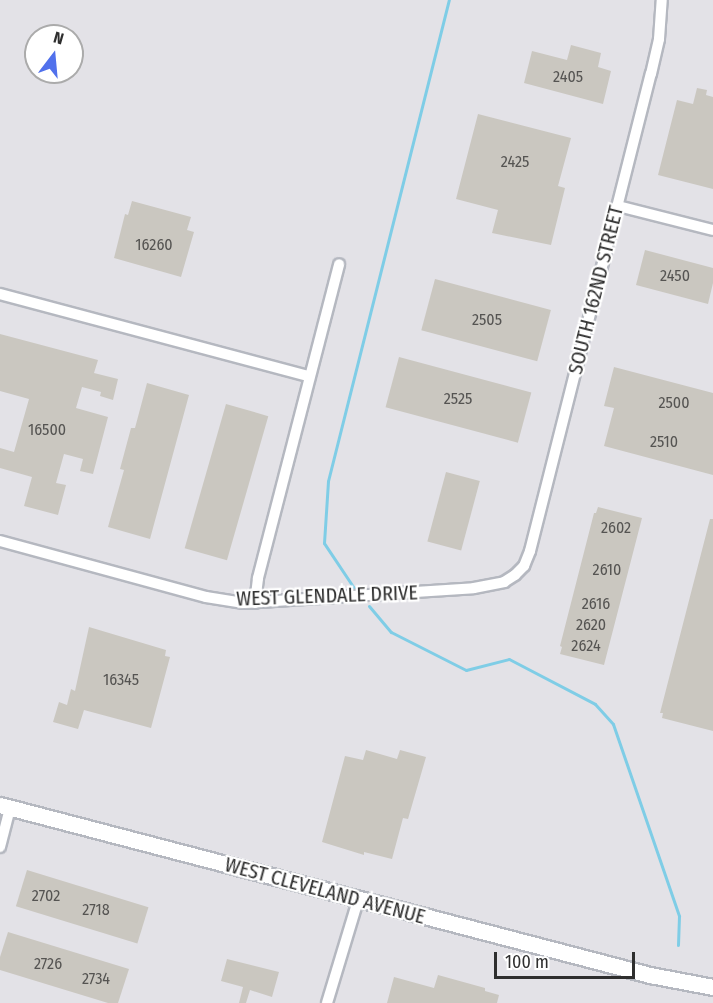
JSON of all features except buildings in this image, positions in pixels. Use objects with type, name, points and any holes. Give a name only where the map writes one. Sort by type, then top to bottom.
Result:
[{"type":"main road","name":"WEST CLEVELAND AVENUE","points":[[5,807],[650,975],[713,987]]},
{"type":"main road","name":"WEST CLEVELAND AVENUE","points":[[650,975],[713,996]]},
{"type":"street","name":"SOUTH 162ND STREET","points":[[515,575],[524,566],[530,551],[659,39],[662,0]]},
{"type":"street","points":[[618,206],[713,230]]},
{"type":"street","points":[[255,603],[258,578],[339,264]]},
{"type":"street","points":[[0,294],[309,376]]},
{"type":"street","name":"WEST GLENDALE DRIVE","points":[[0,541],[206,597],[255,603],[474,588],[504,582],[515,575]]},
{"type":"street","points":[[0,847],[5,807]]},
{"type":"street","points":[[327,1003],[358,900]]},
{"type":"shaded area","points":[[0,0],[713,0],[713,1003],[0,1003]]},
{"type":"waterway","points":[[354,588],[324,543],[328,481],[449,0]]},
{"type":"waterway","points":[[369,606],[391,632],[466,670],[509,659],[595,704],[613,724],[679,916],[678,945]]}]
